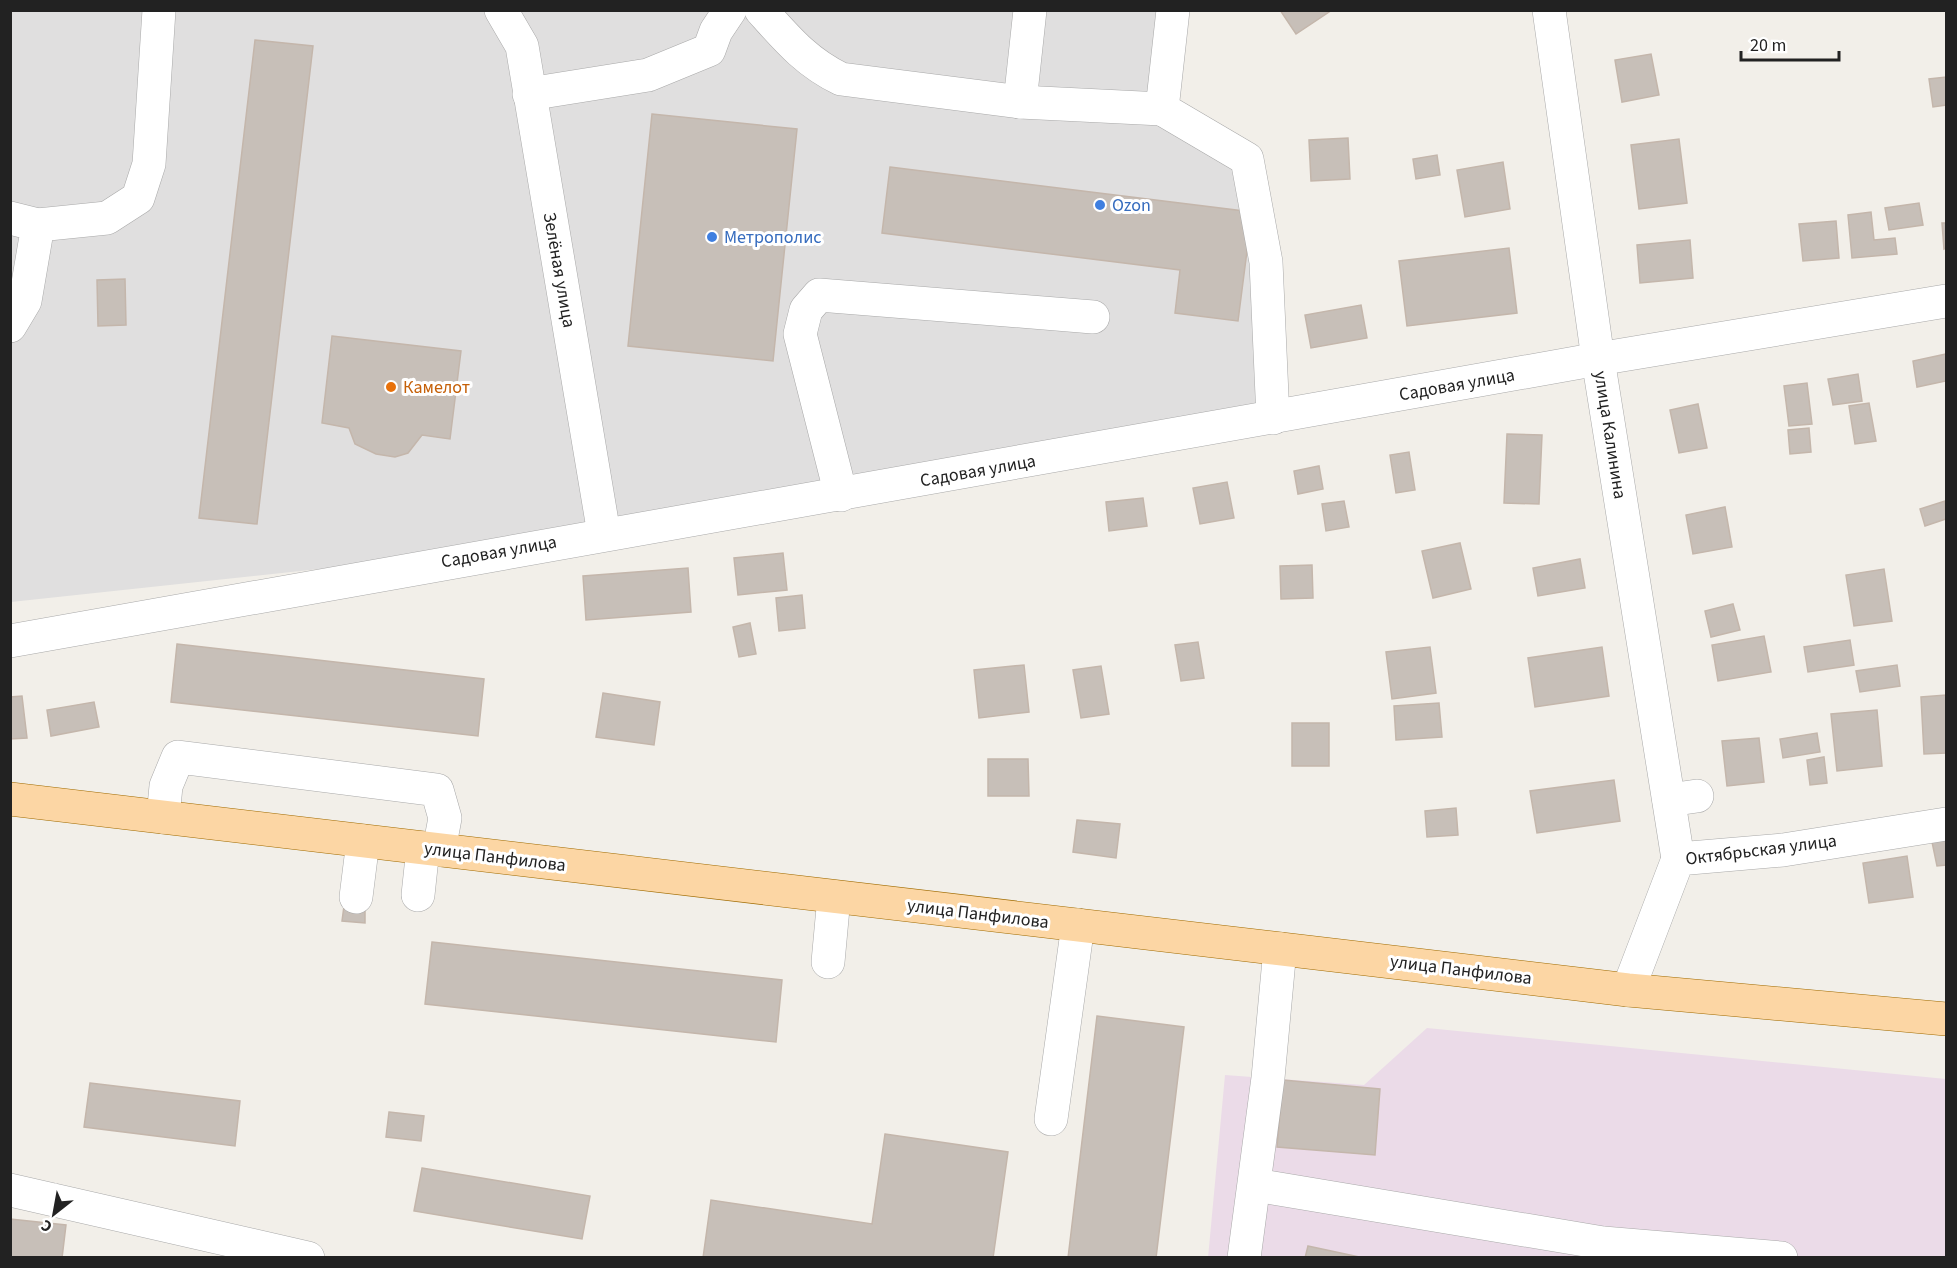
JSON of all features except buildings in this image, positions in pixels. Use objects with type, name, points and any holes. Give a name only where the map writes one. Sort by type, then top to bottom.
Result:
[{"type":"main road","name":"улица Панфилова","points":[[10,799],[1628,990],[1947,1019]]},
{"type":"street","points":[[10,326],[25,301],[24,221],[107,218],[138,198],[149,164],[159,10]]},
{"type":"street","name":"Зелёная улица","points":[[501,10],[522,46],[603,534]]},
{"type":"street","points":[[529,94],[648,75],[710,50],[716,31],[730,10]]},
{"type":"street","points":[[761,10],[794,48],[817,67],[842,79],[1020,102],[1162,109],[1247,159],[1266,262],[1273,418]]},
{"type":"street","points":[[1020,102],[1030,10]]},
{"type":"street","points":[[1162,109],[1173,10]]},
{"type":"street","name":"улица Калинина","points":[[1549,10],[1598,359],[1683,798],[1678,858]]},
{"type":"street","points":[[841,495],[800,334],[806,310],[819,295],[1093,317]]},
{"type":"street","name":"Садовая улица","points":[[10,641],[1598,359],[1947,301]]},
{"type":"street","points":[[163,817],[166,786],[178,757],[437,790],[445,818],[431,849],[418,895]]},
{"type":"street","name":"Октябрьская улица","points":[[1628,990],[1678,858],[1783,850],[1947,824]]},
{"type":"street","points":[[356,897],[363,841]]},
{"type":"street","points":[[828,962],[834,897]]},
{"type":"street","points":[[1051,1119],[1078,926]]},
{"type":"street","points":[[1244,1257],[1255,1185],[1280,949]]},
{"type":"street","points":[[1255,1185],[1602,1250],[1781,1257]]},
{"type":"street","points":[[10,1190],[308,1257]]},
{"type":"shaded area","points":[[10,11],[1171,11],[1162,109],[1261,155],[1286,400],[581,541],[11,602]]},
{"type":"shaded area","points":[[1427,1028],[1946,1079],[1946,1257],[1208,1258],[1225,1075],[1364,1085]]},
{"type":"place","name":"Ozon","points":[[1100,205]]},
{"type":"place","name":"Метрополис","points":[[712,237]]},
{"type":"place","name":"Камелот","points":[[391,387]]}]
